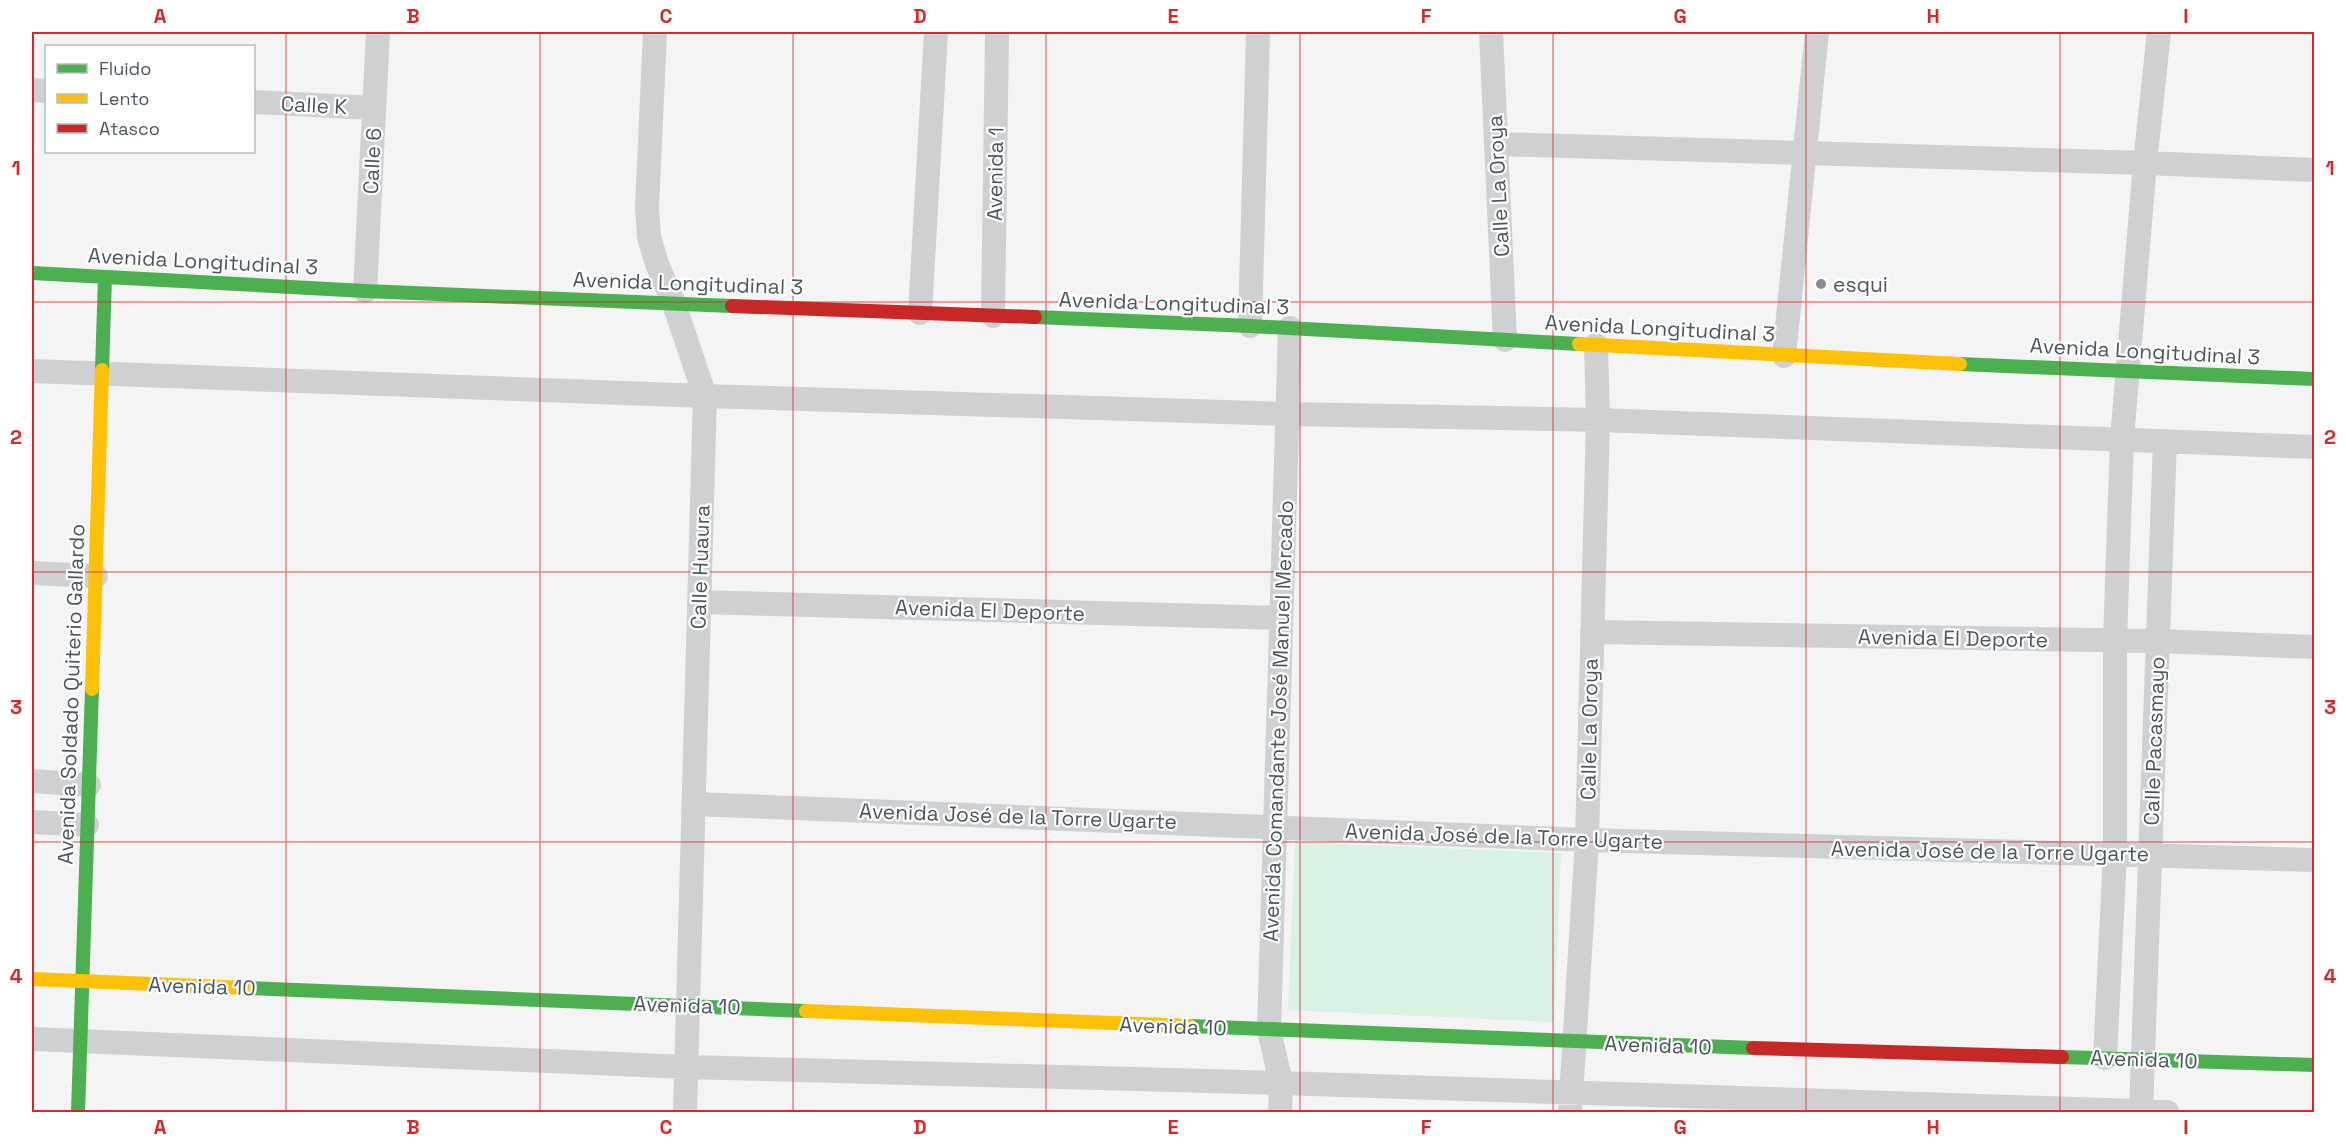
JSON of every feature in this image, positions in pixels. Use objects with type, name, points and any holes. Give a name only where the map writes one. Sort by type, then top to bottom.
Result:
[{"type":"street","name":"Calle 6","points":[[365,291],[378,32]]},
{"type":"street","name":"Calle Huaura","points":[[656,32],[647,208],[649,237],[705,396],[686,1113]]},
{"type":"street","points":[[920,313],[936,32]]},
{"type":"street","name":"Avenida 1","points":[[993,316],[997,32]]},
{"type":"street","points":[[1250,326],[1258,32]]},
{"type":"street","name":"Calle La Oroya","points":[[1491,32],[1505,340]]},
{"type":"street","points":[[1784,356],[1817,32]]},
{"type":"street","points":[[2105,1058],[2115,854],[2115,640],[2122,439],[2145,163],[2159,32]]},
{"type":"street","name":"Calle K","points":[[255,102],[374,108]]},
{"type":"street","points":[[1496,144],[2314,170]]},
{"type":"street","name":"Avenida Longitudinal 3","points":[[32,273],[365,291],[1250,326],[1784,356],[2314,379]]},
{"type":"street","name":"Avenida Soldado Quiterio Gallardo","points":[[78,1113],[105,277]]},
{"type":"street","name":"Avenida Comandante José Manuel Mercado","points":[[1280,1113],[1281,1083],[1269,1030],[1290,328]]},
{"type":"street","name":"Calle La Oroya","points":[[1571,1102],[1587,840],[1598,420],[1596,345]]},
{"type":"street","points":[[32,371],[705,396],[1287,414],[1598,420],[2314,447]]},
{"type":"street","name":"Calle Pacasmayo","points":[[2141,1112],[2165,441]]},
{"type":"street","points":[[32,573],[96,576]]},
{"type":"street","name":"Avenida El Deporte","points":[[699,603],[1281,618]]},
{"type":"street","name":"Avenida El Deporte","points":[[1592,632],[2115,640],[2314,648]]},
{"type":"street","points":[[32,781],[89,785]]},
{"type":"street","name":"Avenida José de la Torre Ugarte","points":[[694,804],[1587,840],[2314,860]]},
{"type":"street","points":[[32,822],[87,825]]},
{"type":"street","name":"Avenida 10","points":[[32,979],[1573,1042],[2314,1065]]},
{"type":"street","points":[[32,1039],[687,1067],[1281,1083],[1571,1102],[2167,1113]]},
{"type":"green space","points":[[1295,842],[1561,853],[1554,1022],[1288,1010]]},
{"type":"traffic: fast","points":[[32,273],[365,291],[732,306]]},
{"type":"traffic: fast","points":[[102,370],[105,277]]},
{"type":"traffic: fast","points":[[1035,317],[1579,344]]},
{"type":"traffic: fast","points":[[1960,364],[2314,379]]},
{"type":"traffic: fast","points":[[78,1112],[92,689]]},
{"type":"traffic: fast","points":[[247,988],[806,1011]]},
{"type":"traffic: fast","points":[[1190,1026],[1753,1048]]},
{"type":"traffic: fast","points":[[2062,1057],[2314,1065]]},
{"type":"traffic: slow","points":[[1579,344],[1960,364]]},
{"type":"traffic: slow","points":[[92,689],[102,370]]},
{"type":"traffic: slow","points":[[32,979],[247,988]]},
{"type":"traffic: slow","points":[[806,1011],[1190,1026]]},
{"type":"traffic: jam","points":[[732,306],[1035,317]]},
{"type":"traffic: jam","points":[[1753,1048],[2062,1057]]},
{"type":"place","name":"esqui","points":[[1821,284]]}]
